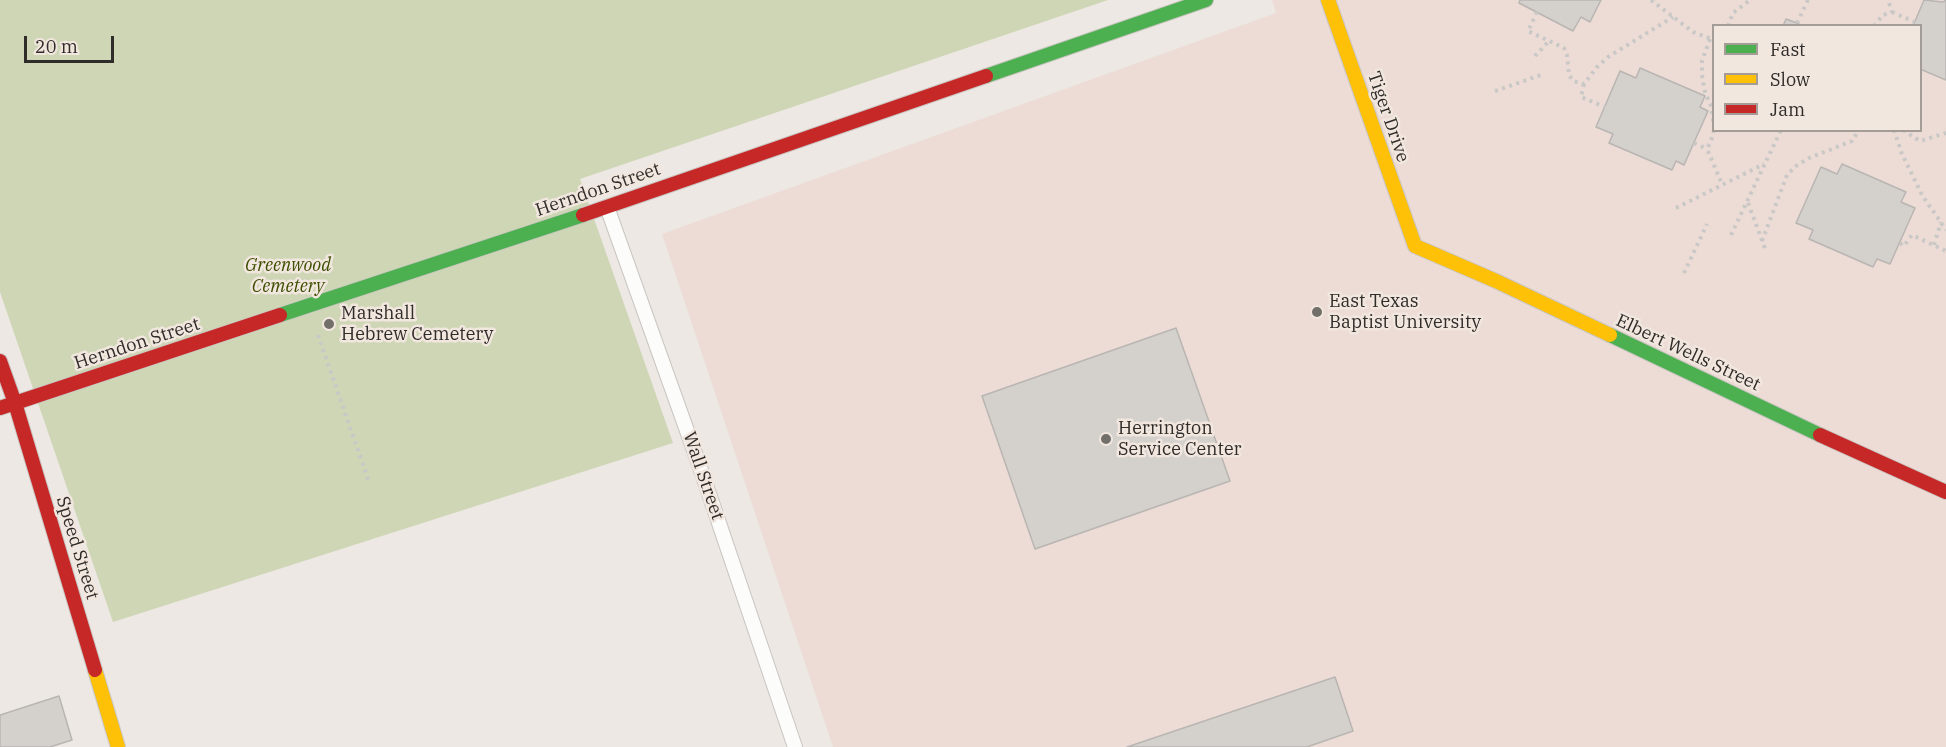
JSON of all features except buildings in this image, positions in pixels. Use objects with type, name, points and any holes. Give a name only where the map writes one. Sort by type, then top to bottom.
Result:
[{"type":"street","name":"Herndon Street","points":[[0,408],[607,207],[1206,0]]},
{"type":"street","name":"Tiger Drive","points":[[1328,0],[1415,246]]},
{"type":"street","name":"Elbert Wells Street","points":[[1415,246],[1496,281],[1852,450],[1946,492]]},
{"type":"street","name":"Speed Street","points":[[0,361],[15,403],[118,747]]},
{"type":"lane","name":"Wall Street","points":[[607,207],[701,470],[795,747]]},
{"type":"path","points":[[1651,0],[1693,32],[1712,39],[1702,61],[1705,92],[1712,113]]},
{"type":"path","points":[[1729,24],[1733,13],[1750,0]]},
{"type":"path","points":[[1797,23],[1808,0]]},
{"type":"path","points":[[1888,0],[1892,12]]},
{"type":"path","points":[[1537,12],[1528,31],[1564,48],[1569,75],[1573,81],[1584,84]]},
{"type":"path","points":[[1876,24],[1883,15],[1892,12],[1915,22]]},
{"type":"path","points":[[1605,107],[1581,97],[1584,84],[1608,57],[1673,17]]},
{"type":"path","points":[[1534,56],[1550,41]]},
{"type":"path","points":[[1495,91],[1541,75]]},
{"type":"path","points":[[1707,149],[1712,141],[1713,132]]},
{"type":"path","points":[[1731,235],[1780,132]]},
{"type":"path","points":[[1762,241],[1787,175],[1809,158],[1852,141],[1858,132]]},
{"type":"path","points":[[1895,132],[1902,154],[1922,195],[1946,230]]},
{"type":"path","points":[[1907,132],[1920,141],[1946,133]]},
{"type":"path","points":[[1694,143],[1707,149],[1722,184]]},
{"type":"path","points":[[1676,208],[1765,164]]},
{"type":"path","points":[[1747,202],[1766,251]]},
{"type":"path","points":[[1934,245],[1941,222]]},
{"type":"path","points":[[1684,273],[1707,224]]},
{"type":"path","points":[[1900,243],[1904,246],[1912,235],[1946,251]]},
{"type":"path","points":[[308,306],[369,482]]},
{"type":"shaded area","name":"East Texas Baptist University","points":[[1272,0],[1946,0],[1946,747],[833,747],[662,234],[1276,13]]},
{"type":"green space","name":"Greenwood Cemetery","points":[[0,0],[1108,0],[580,179],[673,443],[113,622],[0,292]]},
{"type":"traffic: fast","points":[[986,76],[1206,0]]},
{"type":"traffic: fast","points":[[280,315],[583,215]]},
{"type":"traffic: fast","points":[[1610,335],[1820,435]]},
{"type":"traffic: slow","points":[[1328,0],[1415,246],[1610,335]]},
{"type":"traffic: slow","points":[[95,670],[118,747]]},
{"type":"traffic: jam","points":[[583,215],[986,76]]},
{"type":"traffic: jam","points":[[0,408],[280,315]]},
{"type":"traffic: jam","points":[[0,361],[15,403],[95,670]]},
{"type":"traffic: jam","points":[[1820,435],[1946,492]]},
{"type":"place","name":"East Texas Baptist University","points":[[1317,312]]},
{"type":"place","name":"Marshall Hebrew Cemetery","points":[[329,324]]},
{"type":"place","name":"Herrington Service Center","points":[[1106,439]]}]
